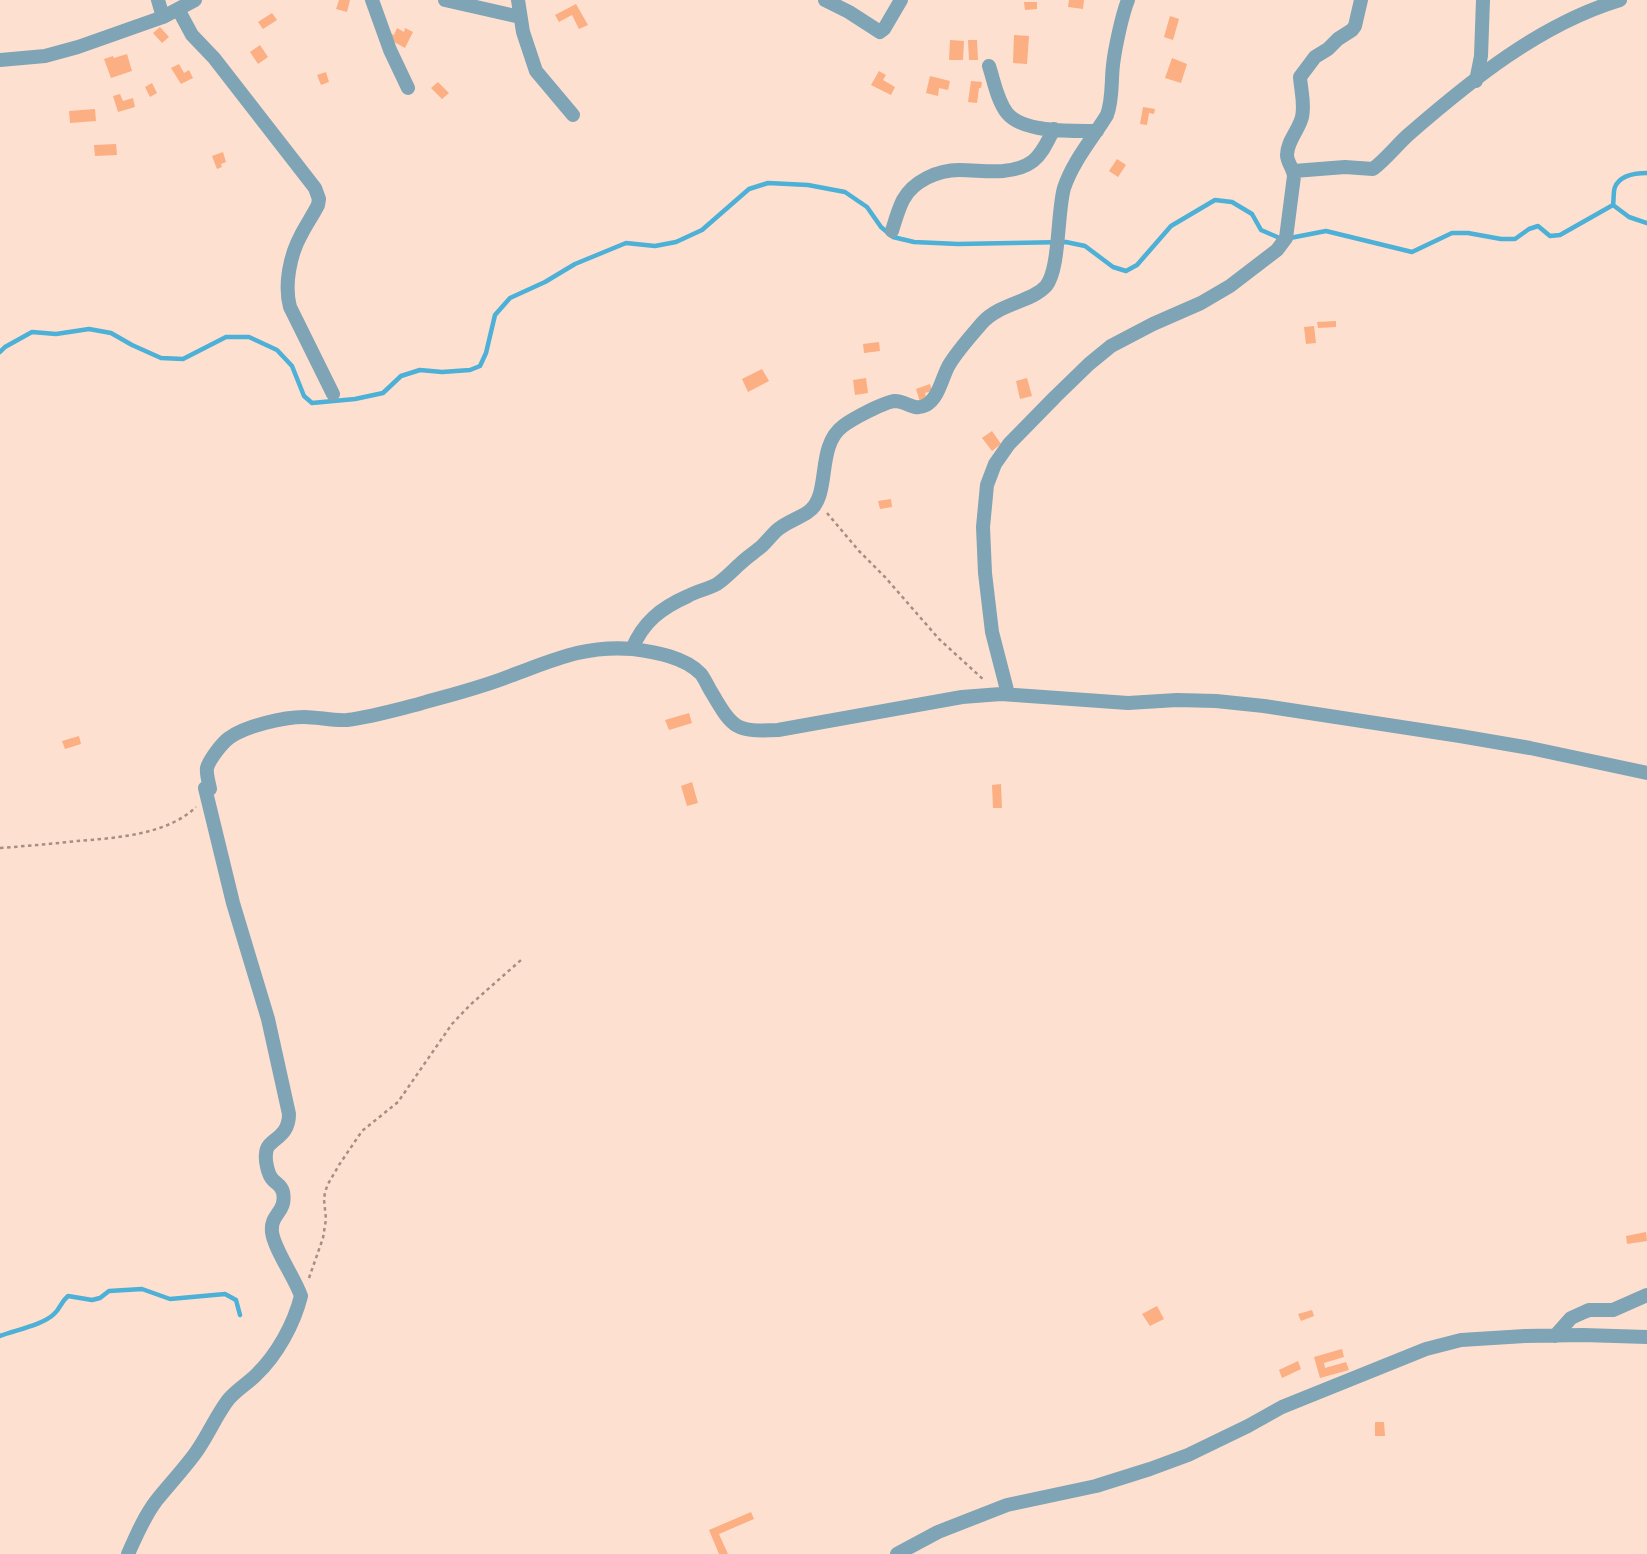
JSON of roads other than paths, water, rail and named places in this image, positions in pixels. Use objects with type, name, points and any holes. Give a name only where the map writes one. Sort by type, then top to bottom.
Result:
[{"type":"street","points":[[158,0],[163,17]]},
{"type":"street","points":[[0,60],[46,56],[98,41],[163,17],[195,0]]},
{"type":"street","points":[[389,0],[373,2],[390,50],[408,88]]},
{"type":"street","points":[[445,0],[520,17]]},
{"type":"street","points":[[518,0],[528,50],[536,71],[573,115]]},
{"type":"street","points":[[825,0],[880,32],[901,0]]},
{"type":"street","points":[[632,649],[637,636],[655,616],[687,596],[716,584],[779,528],[809,512],[821,492],[827,450],[841,427],[891,402],[897,401],[919,408],[928,404],[956,355],[989,316],[1042,290],[1049,282],[1054,270],[1065,186],[1071,171],[1110,108],[1113,64],[1128,0]]},
{"type":"street","points":[[1005,694],[992,632],[983,527],[987,485],[995,464],[1028,424],[1089,363],[1111,346],[1201,303],[1230,286],[1277,250],[1286,238],[1294,171],[1288,161],[1287,152],[1301,118],[1301,75],[1315,57],[1352,30],[1361,0]]},
{"type":"street","points":[[1476,80],[1483,33],[1483,0]]},
{"type":"street","points":[[1294,171],[1345,167],[1373,169],[1408,135],[1509,54],[1572,19],[1620,0]]},
{"type":"street","points":[[178,9],[192,35],[214,58],[315,188],[318,205],[296,245],[290,268],[288,297],[290,307],[333,394]]},
{"type":"street","points":[[989,66],[1001,104],[1009,115],[1024,124],[1054,129],[1097,131]]},
{"type":"street","points":[[892,231],[903,200],[920,182],[948,171],[988,172],[1026,166],[1039,155],[1054,129]]},
{"type":"street","points":[[128,1554],[136,1534],[155,1502],[195,1454],[227,1402],[265,1367],[276,1351],[302,1296],[272,1233],[273,1219],[283,1206],[283,1194],[281,1186],[270,1176],[265,1155],[269,1145],[287,1129],[289,1114],[268,1019],[230,893],[205,788],[210,789],[207,768],[228,738],[265,723],[300,717],[345,720],[372,715],[472,690],[575,652],[632,649],[678,659],[691,666],[701,675],[731,722],[738,728],[754,731],[778,730],[962,697],[1005,694],[1128,703],[1216,701],[1264,706],[1518,746],[1647,773]]},
{"type":"street","points":[[1555,1336],[1572,1318],[1582,1313],[1589,1310],[1613,1310],[1647,1296]]},
{"type":"street","points":[[897,1554],[938,1532],[1007,1505],[1096,1486],[1188,1455],[1282,1407],[1426,1349],[1461,1340],[1555,1336],[1647,1337]]},
{"type":"waterway","points":[[1613,205],[1617,183],[1624,177],[1647,173]]},
{"type":"waterway","points":[[0,352],[32,332],[56,334],[89,329],[111,333],[161,358],[183,359],[226,337],[249,337],[277,350],[292,366],[304,396],[312,403],[383,393],[401,376],[420,370],[442,372],[470,370],[480,366],[495,315],[510,298],[575,264],[626,243],[655,246],[676,242],[702,230],[749,189],[768,183],[808,185],[845,192],[867,207],[881,227],[893,237],[914,242],[958,244],[1066,242],[1085,246],[1113,267],[1126,271],[1137,265],[1171,226],[1215,200],[1232,202],[1252,214],[1261,230],[1282,239]]},
{"type":"waterway","points":[[1613,205],[1629,217],[1647,223]]},
{"type":"waterway","points":[[1290,238],[1326,231],[1412,252],[1452,233],[1515,239],[1538,226],[1550,236],[1560,235],[1613,205]]},
{"type":"waterway","points":[[0,1336],[49,1318],[68,1296],[92,1300],[109,1291],[142,1289],[170,1299],[225,1294],[236,1300],[240,1315]]}]
